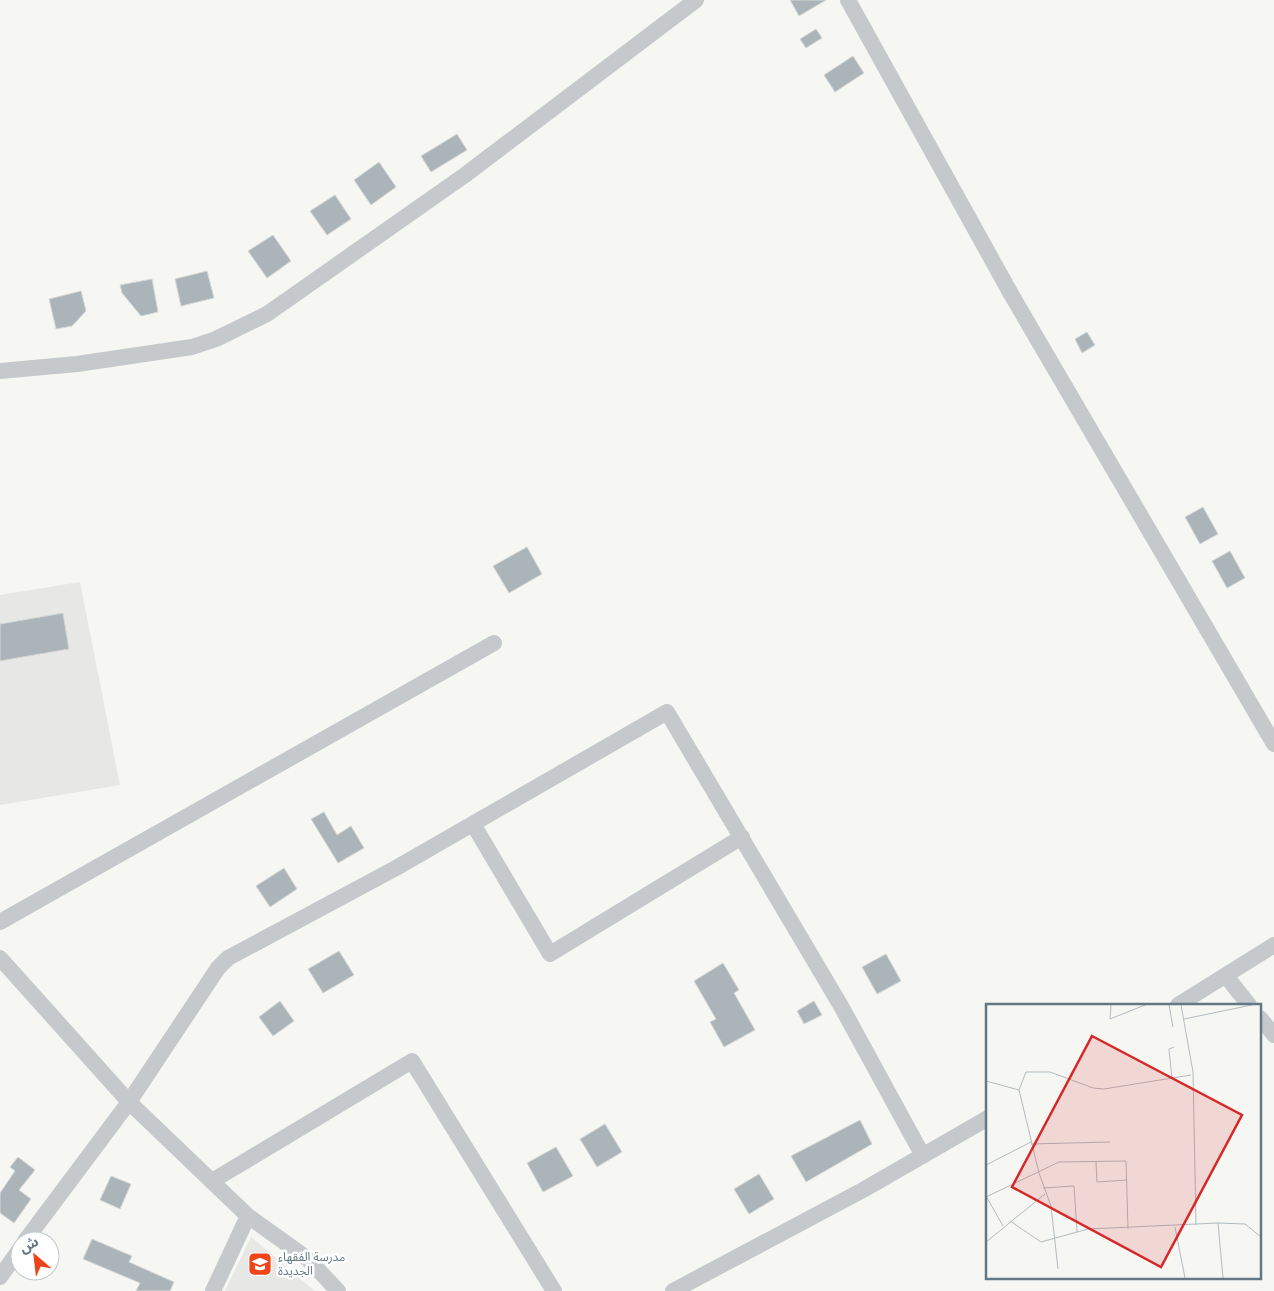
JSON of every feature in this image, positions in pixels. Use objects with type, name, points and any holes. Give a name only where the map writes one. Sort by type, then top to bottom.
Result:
[{"type":"street","points":[[848,0],[1011,294],[1274,744]]},
{"type":"street","points":[[0,371],[87,363],[192,347],[216,339],[267,314],[465,175],[688,2]]},
{"type":"street","points":[[0,922],[494,644]]},
{"type":"street","points":[[33,1231],[130,1102],[218,968],[228,958],[473,824],[667,712],[842,1006],[923,1156]]},
{"type":"street","points":[[473,824],[550,954],[742,837]]},
{"type":"street","points":[[1180,1004],[1274,944]]},
{"type":"street","points":[[0,958],[130,1102],[248,1216],[308,1259],[338,1291]]},
{"type":"street","points":[[1226,976],[1248,1004]]},
{"type":"street","points":[[1262,1020],[1274,1035]]},
{"type":"street","points":[[212,1181],[412,1061],[554,1291]]},
{"type":"street","points":[[672,1291],[923,1156],[986,1119]]},
{"type":"street","points":[[212,1291],[248,1216]]},
{"type":"street","points":[[0,1277],[10,1263]]},
{"type":"shaded area","points":[[80,582],[120,785],[0,805],[0,595]]},
{"type":"shaded area","name":"مدرسة الفقهاء الجديدة","points":[[251,1237],[315,1291],[225,1291]]},
{"type":"building","points":[[790,0],[826,0],[799,16]]},
{"type":"building","points":[[816,29],[822,38],[806,48],[800,39]]},
{"type":"building","points":[[853,56],[864,73],[835,92],[824,75]]},
{"type":"building","points":[[457,134],[467,150],[431,172],[421,156]]},
{"type":"building","points":[[379,162],[396,187],[371,205],[354,180]]},
{"type":"building","points":[[335,195],[351,219],[327,235],[310,211]]},
{"type":"building","points":[[273,235],[291,261],[267,278],[248,251]]},
{"type":"building","points":[[207,271],[214,298],[181,306],[175,279]]},
{"type":"building","points":[[152,279],[158,312],[141,316],[122,293],[120,285]]},
{"type":"building","points":[[81,291],[86,311],[72,326],[56,329],[49,299]]},
{"type":"building","points":[[1087,332],[1095,345],[1082,353],[1075,339]]},
{"type":"building","points":[[1203,507],[1218,534],[1200,544],[1185,517]]},
{"type":"building","points":[[527,547],[542,574],[509,593],[493,566]]},
{"type":"building","points":[[1230,551],[1245,578],[1227,588],[1212,561]]},
{"type":"building","points":[[63,613],[69,649],[0,661],[0,624]]},
{"type":"building","points":[[324,812],[337,835],[351,826],[364,848],[338,863],[311,819]]},
{"type":"building","points":[[284,868],[297,889],[270,907],[256,886]]},
{"type":"building","points":[[339,951],[354,975],[323,993],[308,969]]},
{"type":"building","points":[[886,954],[901,981],[877,994],[862,967]]},
{"type":"building","points":[[723,963],[739,990],[734,993],[755,1030],[724,1047],[710,1022],[716,1019],[694,981]]},
{"type":"building","points":[[280,1001],[294,1021],[273,1036],[259,1017]]},
{"type":"building","points":[[814,1001],[822,1015],[804,1024],[797,1011]]},
{"type":"building","points":[[860,1120],[872,1144],[806,1182],[791,1156]]},
{"type":"building","points":[[605,1124],[622,1152],[597,1167],[580,1139]]},
{"type":"building","points":[[556,1147],[573,1176],[543,1192],[527,1163]]},
{"type":"building","points":[[18,1157],[35,1170],[19,1190],[31,1199],[14,1223],[0,1213],[0,1193],[15,1171],[10,1167]]},
{"type":"building","points":[[759,1174],[774,1199],[749,1214],[734,1189]]},
{"type":"building","points":[[111,1176],[131,1184],[120,1209],[100,1200]]},
{"type":"building","points":[[92,1239],[132,1256],[129,1262],[174,1282],[170,1291],[136,1291],[140,1283],[83,1259]]},
{"type":"place","name":"مدرسة الفقهاء الجديدة","points":[[260,1264]]}]
